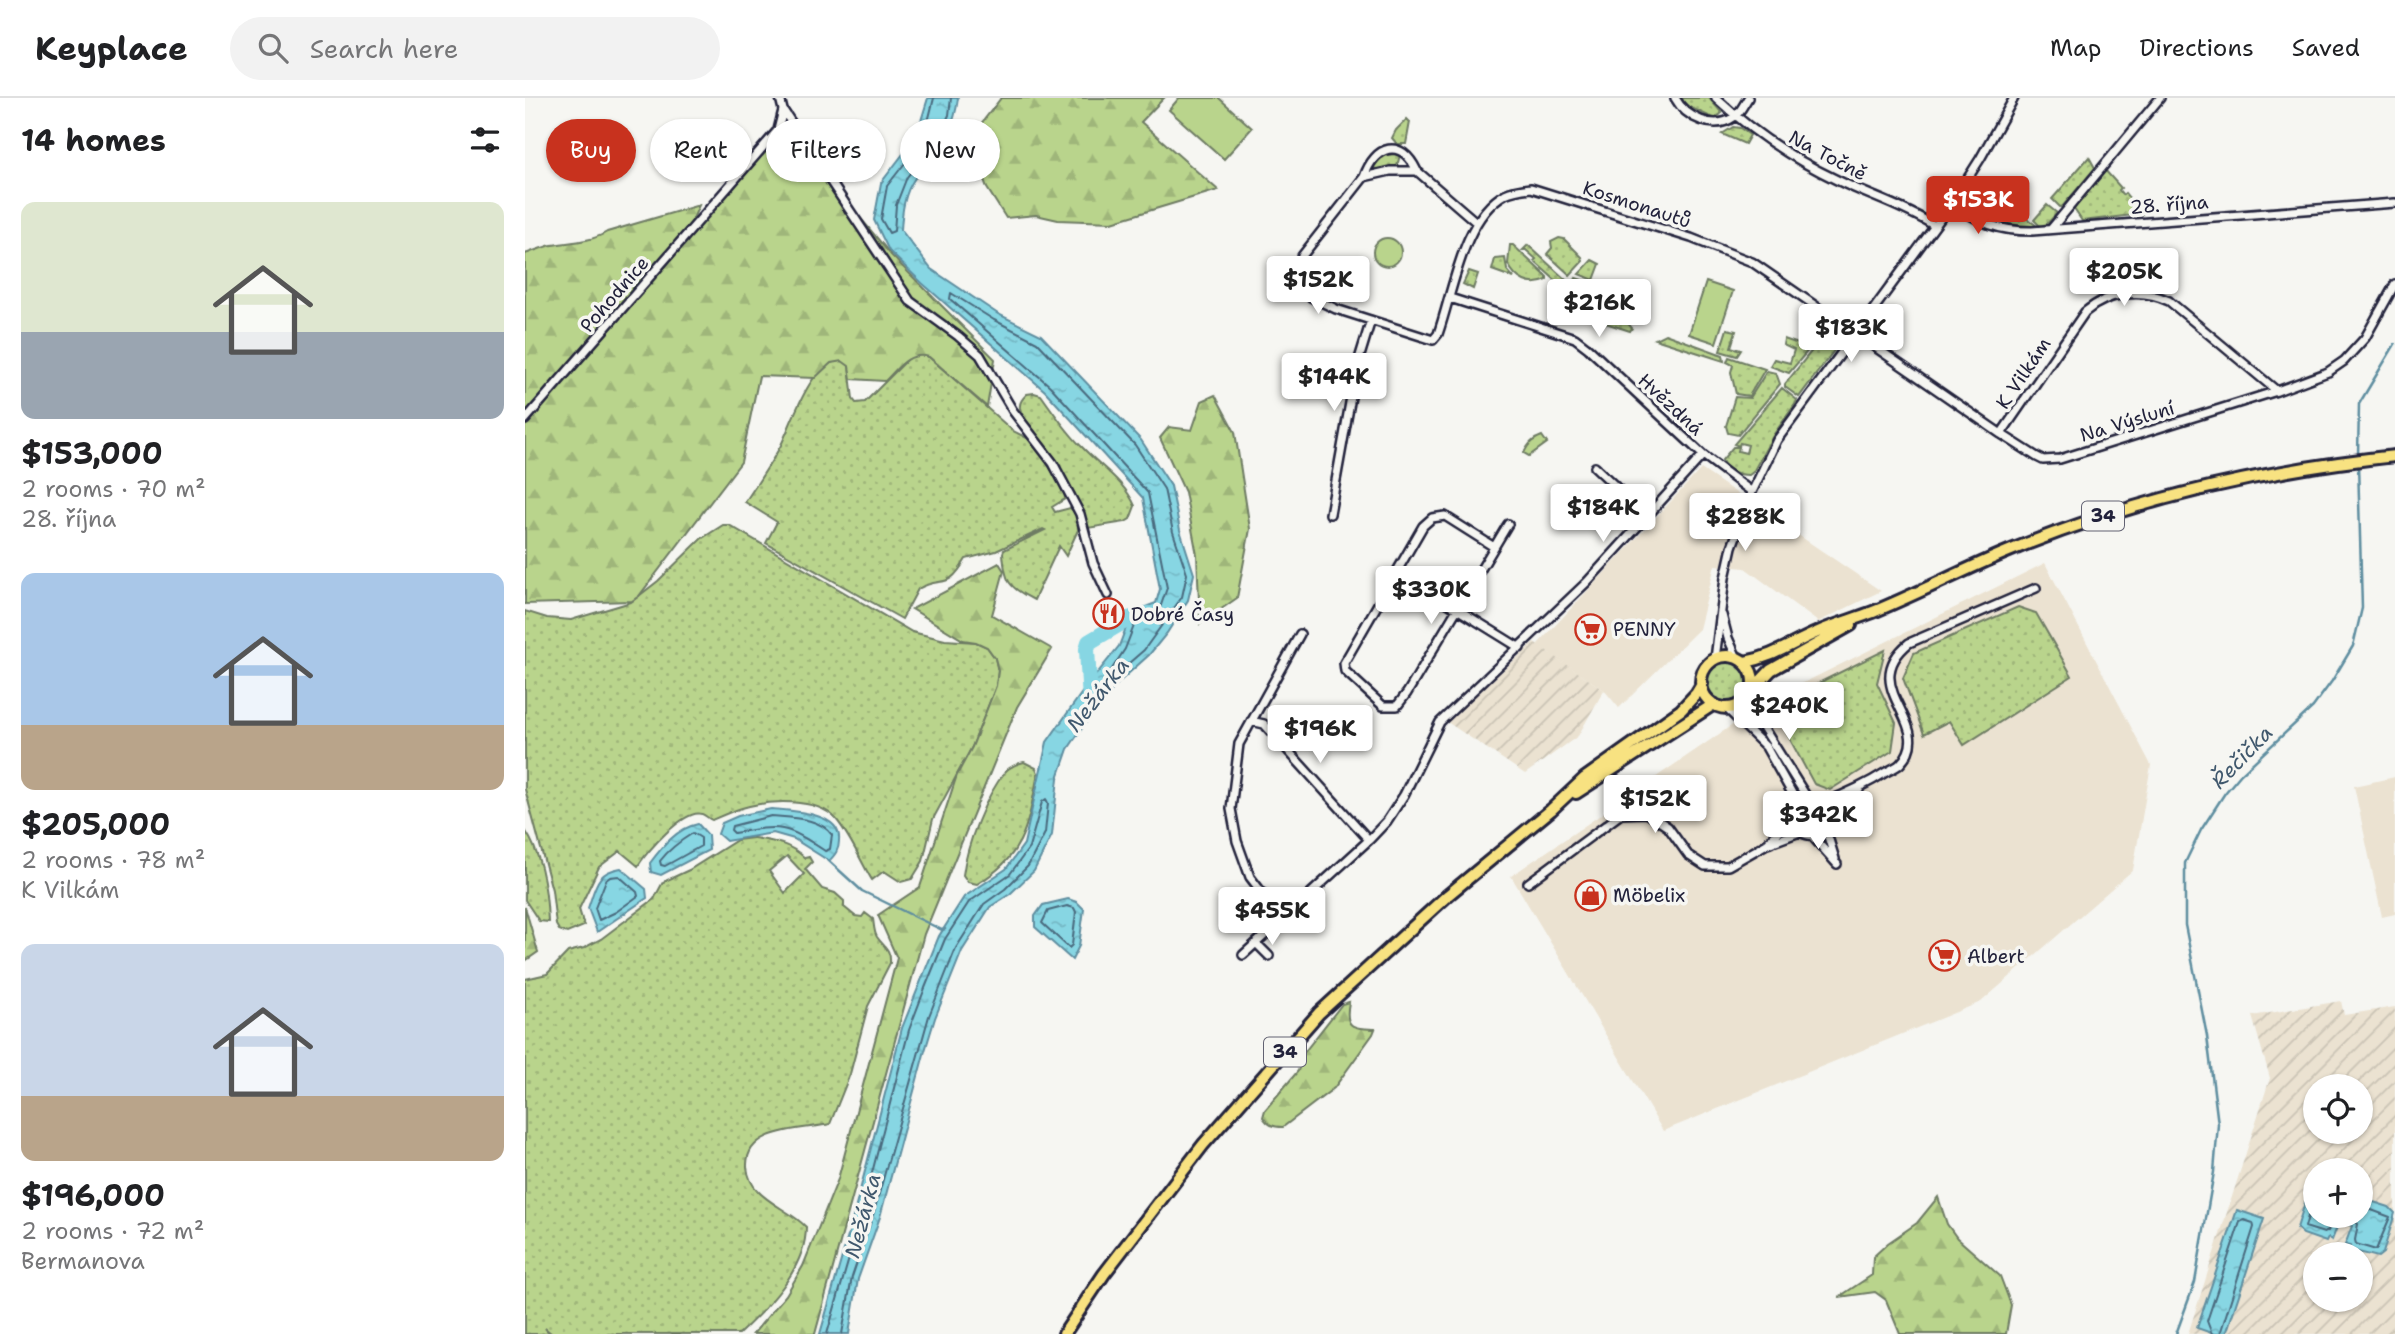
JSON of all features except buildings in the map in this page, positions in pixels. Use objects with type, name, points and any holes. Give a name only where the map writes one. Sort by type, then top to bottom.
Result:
[{"type":"main road","name":"34","points":[[1741,660],[1765,659],[1818,632],[1871,612],[2010,551],[2127,508],[2217,485],[2348,461],[2395,456]]},
{"type":"main road","name":"34","points":[[1749,695],[1771,670],[1871,612]]},
{"type":"main road","points":[[1728,656],[1741,660],[1752,674],[1749,695],[1737,706],[1726,708],[1714,704],[1705,695],[1702,684],[1704,669],[1715,659],[1728,656]]},
{"type":"main road","name":"34","points":[[1064,1334],[1104,1275],[1203,1145],[1319,1013],[1448,895],[1551,810],[1585,778],[1681,710],[1702,684]]},
{"type":"main road","name":"34","points":[[1551,810],[1714,704]]},
{"type":"street","points":[[780,98],[783,110],[910,301],[979,355],[1013,411],[1053,463],[1080,514],[1093,563],[1108,595]]},
{"type":"street","points":[[1675,98],[1681,108],[1707,122],[1718,124],[1735,116],[1748,98]]},
{"type":"street","name":"Na Točně","points":[[1716,98],[1735,116],[1792,157],[1917,215],[1934,226]]},
{"type":"street","points":[[1715,659],[1732,547],[1752,492],[1782,431],[1952,203],[2014,98]]},
{"type":"street","points":[[2051,229],[2159,98]]},
{"type":"street","name":"Pohodnice","points":[[525,419],[778,130],[783,110]]},
{"type":"street","points":[[1450,298],[1438,334],[1429,341],[1311,297],[1304,291],[1297,275],[1302,256],[1364,177],[1373,157],[1387,150],[1404,153],[1409,157],[1417,171],[1476,222]]},
{"type":"street","points":[[1364,177],[1389,171],[1417,171]]},
{"type":"street","name":"Kosmonautů","points":[[1450,298],[1476,222],[1486,209],[1508,192],[1531,188],[1691,238],[1752,261],[1857,332]]},
{"type":"street","name":"28. října","points":[[1952,203],[1976,220],[1996,228],[2032,231],[2395,203]]},
{"type":"street","name":"Na Výsluní","points":[[1857,332],[2001,434],[2037,457],[2056,460],[2316,378],[2343,361],[2365,338],[2395,284]]},
{"type":"street","name":"K Vilkám","points":[[2001,434],[2085,312],[2104,300],[2121,295],[2147,294],[2169,301],[2277,391]]},
{"type":"street","name":"Hvězdná","points":[[1450,298],[1575,338],[1703,455],[1752,492]]},
{"type":"street","points":[[1330,514],[1356,369],[1371,320]]},
{"type":"street","points":[[1243,955],[1369,841],[1387,821],[1404,795],[1440,722],[1587,582],[1703,455]]},
{"type":"street","points":[[1595,467],[1647,516]]},
{"type":"street","points":[[1495,547],[1445,516],[1432,518],[1423,526],[1345,658],[1345,671],[1383,706],[1398,706],[1457,610],[1495,547],[1508,524]]},
{"type":"street","points":[[1393,580],[1436,596],[1520,648]]},
{"type":"street","points":[[1830,820],[1861,789],[1900,764],[1908,749],[1911,735],[1890,689],[1889,668],[1896,653],[1909,643],[2036,587]]},
{"type":"street","points":[[1721,611],[1728,638],[1741,660]]},
{"type":"street","points":[[1282,919],[1250,877],[1237,841],[1231,809],[1239,744],[1300,634]]},
{"type":"street","points":[[1749,695],[1808,799]]},
{"type":"street","points":[[1726,708],[1766,747],[1798,804]]},
{"type":"street","points":[[1251,721],[1264,724],[1369,841]]},
{"type":"street","points":[[1765,845],[1793,818],[1798,804],[1808,799],[1823,803],[1861,789]]},
{"type":"street","points":[[1528,883],[1621,814],[1647,813],[1668,827],[1688,855],[1705,866],[1728,866],[1765,845],[1800,832],[1812,836],[1820,835],[1826,830],[1830,820],[1830,813],[1823,803]]},
{"type":"street","points":[[1793,818],[1800,832]]},
{"type":"street","points":[[1812,836],[1837,864],[1826,830]]},
{"type":"street","points":[[1256,943],[1269,956]]},
{"type":"shaded area","points":[[1701,469],[1881,591],[1818,622],[1745,568],[1715,565],[1699,629],[1619,708],[1604,690],[1537,645]]},
{"type":"shaded area","points":[[2045,563],[2151,765],[2133,870],[1981,1002],[1663,1131],[1511,876],[1769,700]]},
{"type":"shaded area","points":[[1534,642],[1604,690],[1578,736],[1525,774],[1447,722]]},
{"type":"shaded area","points":[[2395,777],[2395,914],[2382,917],[2354,786]]},
{"type":"shaded area","points":[[2341,1001],[2344,1015],[2395,1007],[2395,1334],[2188,1334],[2270,1078],[2252,1016]]},
{"type":"green space","points":[[1001,98],[1164,98],[1141,122],[1218,190],[1112,222],[1058,220],[1036,215],[1006,218],[985,182],[1000,182],[1000,119],[985,119]]},
{"type":"green space","points":[[1179,98],[1219,98],[1252,128],[1224,159],[1169,110]]},
{"type":"green space","points":[[1682,98],[1709,98],[1722,113],[1715,119],[1685,105]]},
{"type":"green space","points":[[1407,119],[1410,122],[1406,144],[1397,144],[1392,138]]},
{"type":"green space","points":[[1733,127],[1750,135],[1745,144],[1722,134]]},
{"type":"green space","points":[[766,144],[766,182],[832,182],[891,255],[995,359],[987,407],[929,357],[922,356],[904,362],[885,381],[851,379],[849,366],[842,361],[831,363],[815,378],[759,376],[741,462],[639,596],[632,601],[525,604],[525,254],[552,245],[594,238],[699,205],[686,235],[732,182],[752,182],[752,160]]},
{"type":"green space","points":[[1400,155],[1397,166],[1373,168],[1373,163],[1382,156]]},
{"type":"green space","points":[[2089,157],[2095,168],[2060,207],[2052,199]]},
{"type":"green space","points":[[2104,169],[2121,188],[2119,190],[2123,195],[2125,193],[2142,214],[2082,221],[2074,209]]},
{"type":"green space","points":[[1978,182],[2037,226],[1999,225],[1975,211],[1972,208],[1975,207],[1972,194]]},
{"type":"green space","points":[[2047,205],[2057,213],[2047,224],[2040,226],[2034,220]]},
{"type":"green space","points":[[1387,238],[1397,242],[1401,252],[1397,262],[1387,266],[1377,262],[1373,252],[1377,242]]},
{"type":"green space","points":[[1564,239],[1582,257],[1583,261],[1570,275],[1547,254],[1552,248],[1551,242]]},
{"type":"green space","points":[[1510,245],[1547,277],[1547,280],[1529,283],[1519,278],[1508,264]]},
{"type":"green space","points":[[1528,245],[1567,281],[1562,286],[1534,261],[1536,259],[1523,250]]},
{"type":"green space","points":[[1505,258],[1507,270],[1514,278],[1492,270],[1495,259]]},
{"type":"green space","points":[[1592,260],[1600,264],[1594,280],[1579,274]]},
{"type":"green space","points":[[1469,271],[1478,274],[1473,289],[1463,284]]},
{"type":"green space","points":[[1576,278],[1594,284],[1590,299],[1574,283]]},
{"type":"green space","points":[[1706,282],[1733,291],[1716,343],[1689,334]]},
{"type":"green space","points":[[1569,283],[1597,309],[1592,315],[1579,303],[1579,295],[1571,295],[1564,289]]},
{"type":"green space","points":[[1600,312],[1626,321],[1632,328],[1630,331],[1596,320],[1594,316]]},
{"type":"green space","points":[[1834,323],[1843,330],[1844,337],[1799,397],[1785,387],[1785,384]]},
{"type":"green space","points":[[1727,329],[1736,331],[1731,347],[1741,350],[1737,356],[1720,351]]},
{"type":"green space","points":[[1665,334],[1723,355],[1724,361],[1655,339]]},
{"type":"green space","points":[[1784,339],[1810,348],[1789,373],[1770,366],[1774,359],[1790,363],[1794,350],[1783,345]]},
{"type":"green space","points":[[912,355],[929,357],[1013,431],[1033,441],[1064,490],[1065,499],[1052,507],[1055,512],[1070,508],[1077,514],[1078,530],[1066,556],[1059,546],[1034,600],[1013,587],[1005,571],[1003,553],[1004,550],[1045,530],[1043,529],[996,551],[966,559],[954,576],[918,589],[902,619],[766,543],[777,522],[745,502],[780,447],[813,379],[823,368],[834,362],[846,362],[849,366],[853,399],[856,403],[865,402]]},
{"type":"green space","points":[[1729,357],[1765,369],[1749,396],[1736,394],[1731,372],[1733,365],[1727,362]]},
{"type":"green space","points":[[1767,371],[1776,373],[1780,384],[1738,435],[1728,433],[1726,426],[1735,397],[1750,398]]},
{"type":"green space","points":[[1782,388],[1797,400],[1796,403],[1774,434],[1753,472],[1745,475],[1729,469],[1722,460],[1733,447],[1739,447],[1738,451],[1746,453],[1748,445],[1734,444]]},
{"type":"green space","points":[[1027,394],[1041,395],[1072,436],[1125,489],[1135,506],[1130,519],[1088,528],[1056,461],[1022,416],[1021,402]]},
{"type":"green space","points":[[1215,395],[1235,432],[1250,529],[1237,598],[1200,624],[1197,555],[1185,492],[1160,438],[1169,427],[1192,430],[1202,401]]},
{"type":"green space","points":[[1542,436],[1547,443],[1529,456],[1524,453],[1531,442]]},
{"type":"green space","points":[[723,525],[729,525],[912,632],[945,640],[976,642],[987,647],[995,658],[998,671],[996,686],[972,747],[933,819],[923,861],[912,879],[901,882],[884,871],[872,880],[846,833],[828,812],[792,802],[765,803],[742,808],[712,820],[702,814],[686,818],[657,842],[638,866],[620,851],[599,867],[579,909],[584,926],[567,933],[559,930],[552,890],[525,789],[525,611],[547,618],[571,620],[631,602],[658,581],[701,539]]},
{"type":"green space","points":[[999,563],[1004,571],[992,615],[1052,649],[1017,707],[924,934],[815,1334],[753,1334],[786,1295],[803,1266],[838,1179],[897,958],[878,915],[920,887],[957,775],[972,747],[996,686],[998,671],[995,658],[987,647],[963,640],[912,609]]},
{"type":"green space","points":[[2018,607],[2036,613],[2072,676],[1964,745],[1949,721],[1924,734],[1903,678],[1914,653]]},
{"type":"green space","points":[[1885,650],[1877,683],[1896,723],[1892,751],[1830,790],[1814,784],[1772,706]]},
{"type":"green space","points":[[1727,661],[1741,667],[1747,681],[1741,695],[1727,701],[1713,695],[1707,681],[1713,667]]},
{"type":"green space","points":[[1024,762],[1036,768],[1038,773],[1022,837],[1015,850],[993,873],[977,884],[968,882],[963,875],[965,863],[984,807],[1005,772]]},
{"type":"green space","points":[[1811,804],[1820,808],[1824,817],[1820,826],[1811,830],[1802,826],[1798,817],[1802,808]]},
{"type":"green space","points":[[525,830],[536,851],[543,874],[548,922],[539,921],[525,900]]},
{"type":"green space","points":[[753,838],[774,842],[793,849],[805,858],[809,857],[812,862],[805,869],[822,889],[835,893],[844,901],[844,907],[855,916],[862,917],[865,913],[873,919],[876,935],[890,958],[868,1006],[850,1074],[830,1124],[765,1137],[755,1144],[749,1154],[747,1170],[756,1188],[769,1201],[806,1227],[799,1258],[773,1300],[739,1334],[552,1334],[545,1328],[550,1334],[525,1334],[525,979],[547,974],[568,952],[584,948],[601,939],[654,899],[663,882],[689,870],[737,840]],"holes":[[[787,856],[804,874],[785,893],[769,871]]]},
{"type":"green space","points":[[525,907],[538,952],[525,961]]},
{"type":"green space","points":[[1349,1002],[1348,1017],[1351,1025],[1375,1029],[1373,1034],[1334,1088],[1283,1127],[1269,1124],[1263,1117],[1265,1110],[1298,1071],[1303,1054],[1342,1004]]},
{"type":"green space","points":[[1938,1197],[1947,1224],[1957,1238],[2000,1276],[2011,1305],[2006,1334],[1900,1334],[1886,1300],[1875,1292],[1839,1297],[1872,1275],[1873,1257],[1917,1223]]},
{"type":"water","points":[[928,98],[958,98],[953,119],[922,119]]},
{"type":"water","name":"Nežárka","points":[[900,158],[900,182],[913,182],[906,196],[901,230],[931,269],[998,314],[1041,335],[1141,440],[1171,486],[1180,530],[1194,574],[1188,600],[1167,633],[1093,712],[1068,749],[1058,778],[1052,835],[1034,871],[1010,894],[990,907],[962,951],[935,1018],[924,1054],[880,1217],[858,1279],[849,1334],[820,1334],[902,1028],[939,936],[964,897],[1006,869],[1024,844],[1047,742],[1119,646],[1132,612],[1156,603],[1160,589],[1143,498],[1045,391],[889,251],[874,220],[881,183],[886,182],[886,176]]},
{"type":"water","points":[[771,809],[802,812],[832,824],[838,831],[839,841],[835,854],[829,861],[794,839],[773,833],[726,841],[718,834],[722,823],[738,816]]},
{"type":"water","points":[[698,824],[708,835],[709,850],[661,875],[651,872],[650,863],[665,845],[683,830]]},
{"type":"water","points":[[621,868],[646,889],[647,898],[597,932],[588,908],[595,887],[606,873]]},
{"type":"water","points":[[1068,899],[1077,902],[1084,909],[1079,946],[1072,960],[1035,927],[1035,916],[1043,905]]},
{"type":"water","points":[[2373,1202],[2389,1207],[2395,1213],[2383,1253],[2378,1257],[2373,1256],[2373,1242],[2346,1242],[2351,1228],[2373,1228]]},
{"type":"water","points":[[2303,1209],[2303,1228],[2337,1228],[2332,1240],[2328,1238],[2326,1242],[2303,1234],[2297,1228]]},
{"type":"water","points":[[2237,1210],[2264,1219],[2226,1334],[2214,1334],[2197,1328]]},
{"type":"waterway","name":"Řečička","points":[[2358,456],[2359,404],[2395,344]]},
{"type":"waterway","name":"Řečička","points":[[2176,1334],[2195,1282],[2214,1172],[2218,1124],[2207,1036],[2185,925],[2185,863],[2201,830],[2225,793],[2241,774],[2313,707],[2353,646],[2362,608],[2358,463]]},
{"type":"waterway","name":"Nežárka","points":[[1090,702],[1087,649],[1089,642],[1128,619],[1148,614]]},
{"type":"waterway","points":[[829,861],[862,891],[942,930],[945,929]]},
{"type":"place","name":"Dobré Časy","points":[[1108,614]]},
{"type":"place","name":"PENNY","points":[[1590,629]]},
{"type":"place","name":"Möbelix","points":[[1590,895]]},
{"type":"place","name":"Albert","points":[[1944,956]]}]
